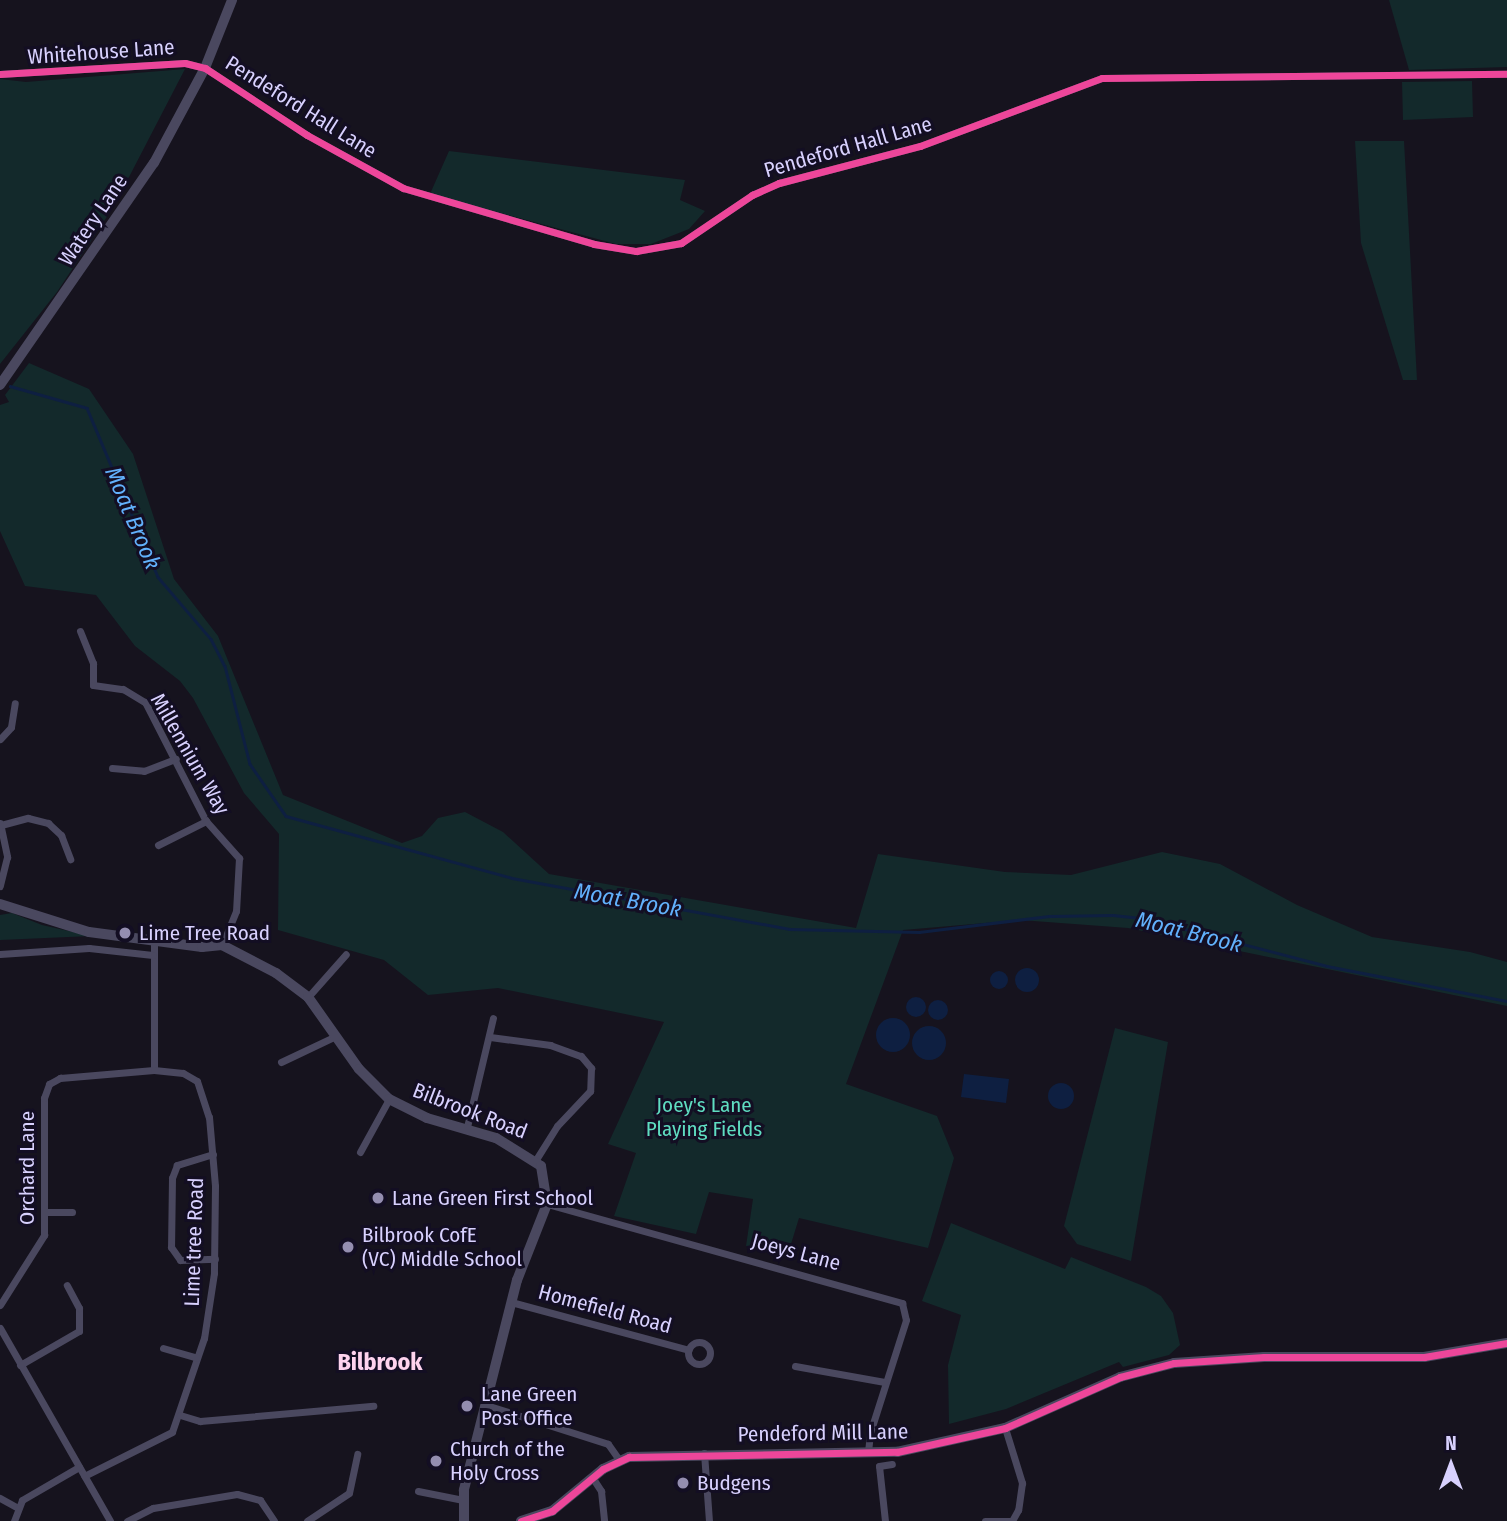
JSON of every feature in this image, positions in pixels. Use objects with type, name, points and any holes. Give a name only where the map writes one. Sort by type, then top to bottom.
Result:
[{"type":"street","name":"Watery Lane","points":[[0,385],[154,163],[205,68],[232,0]]},
{"type":"street","name":"Whitehouse Lane","points":[[0,74],[185,63],[205,68]]},
{"type":"street","name":"Pendeford Hall Lane","points":[[205,68],[307,135],[403,188],[594,244],[636,251],[681,243],[752,195],[779,183],[920,146],[1102,78],[1507,74]]},
{"type":"street","name":"Millennium Way","points":[[80,631],[93,663],[93,685],[123,689],[139,697],[176,759],[206,821],[234,851],[241,867],[236,911],[222,945]]},
{"type":"street","points":[[0,739],[11,727],[15,703]]},
{"type":"street","points":[[112,768],[144,771],[176,759]]},
{"type":"street","points":[[0,886],[7,857],[0,824],[28,818],[42,820],[61,835],[70,859]]},
{"type":"street","points":[[158,845],[206,821]]},
{"type":"street","name":"Bilbrook Road","points":[[0,904],[71,928],[222,945],[276,972],[308,997],[359,1069],[389,1099],[426,1118],[467,1127],[536,1160],[546,1179],[547,1203]]},
{"type":"street","points":[[154,939],[154,1070]]},
{"type":"street","points":[[0,954],[78,948],[153,955]]},
{"type":"street","points":[[308,997],[329,978],[346,954]]},
{"type":"street","points":[[467,1127],[493,1018]]},
{"type":"street","points":[[281,1062],[336,1036]]},
{"type":"street","points":[[490,1037],[562,1048],[581,1056],[591,1068],[590,1091],[557,1126],[536,1160]]},
{"type":"street","name":"Lime tree Road","points":[[84,1476],[172,1432],[180,1415],[210,1310],[215,1259],[213,1154],[202,1087],[183,1073],[154,1070]]},
{"type":"street","name":"Orchard Lane","points":[[0,1305],[6,1289],[41,1244],[46,1212],[44,1098],[49,1084],[60,1078],[154,1070]]},
{"type":"street","points":[[360,1152],[389,1099]]},
{"type":"street","points":[[213,1154],[177,1165],[172,1178],[171,1247],[180,1260],[215,1259]]},
{"type":"street","points":[[464,1521],[463,1500],[511,1302],[523,1257],[547,1203]]},
{"type":"street","name":"Joeys Lane","points":[[547,1203],[894,1298],[906,1307],[906,1320],[870,1433],[868,1453]]},
{"type":"street","points":[[46,1212],[72,1212]]},
{"type":"street","points":[[20,1365],[79,1331],[79,1308],[67,1285]]},
{"type":"street","name":"Homefield Road","points":[[511,1302],[689,1350]]},
{"type":"street","points":[[0,1328],[110,1521]]},
{"type":"street","name":"Pendeford Mill Lane","points":[[521,1521],[552,1511],[619,1460],[704,1453],[868,1453],[946,1444],[1004,1428],[1120,1377],[1174,1363],[1264,1357],[1424,1357],[1507,1343]]},
{"type":"street","points":[[163,1349],[197,1358]]},
{"type":"street","points":[[795,1366],[885,1382]]},
{"type":"street","points":[[486,1405],[608,1444],[619,1460]]},
{"type":"street","points":[[180,1415],[200,1421],[373,1406]]},
{"type":"street","points":[[985,1521],[1012,1521],[1018,1510],[1021,1483],[1004,1428]]},
{"type":"street","points":[[704,1453],[709,1521]]},
{"type":"street","points":[[307,1521],[349,1493],[357,1454]]},
{"type":"street","points":[[870,1468],[891,1464]]},
{"type":"street","points":[[879,1466],[885,1521]]},
{"type":"street","points":[[14,1521],[16,1507],[79,1467]]},
{"type":"street","points":[[592,1478],[600,1491],[604,1521]]},
{"type":"street","points":[[418,1491],[463,1500]]},
{"type":"street","points":[[127,1521],[153,1508],[237,1494],[260,1500],[274,1521]]},
{"type":"street","points":[[0,1498],[16,1507]]},
{"type":"green space","points":[[1389,0],[1507,0],[1507,67],[1409,70]]},
{"type":"green space","points":[[185,69],[114,206],[57,292],[0,364],[0,79],[26,82]]},
{"type":"green space","points":[[1472,81],[1473,117],[1403,120],[1402,82]]},
{"type":"green space","points":[[1355,141],[1404,141],[1417,380],[1403,380],[1361,243]]},
{"type":"green space","points":[[449,151],[685,180],[680,200],[705,211],[689,229],[651,244],[616,244],[430,194]]},
{"type":"green space","name":"Joey's Lane Playing Fields","points":[[29,363],[89,389],[133,454],[174,579],[218,636],[283,795],[402,843],[422,836],[438,818],[465,812],[503,832],[549,874],[856,928],[878,854],[1005,872],[1071,875],[1162,852],[1220,864],[1297,905],[1372,937],[1470,952],[1507,962],[1507,1006],[1128,928],[1020,920],[903,930],[846,1084],[937,1116],[954,1158],[928,1248],[799,1218],[787,1257],[746,1246],[753,1199],[709,1192],[696,1234],[614,1216],[636,1153],[608,1144],[664,1022],[498,988],[428,995],[384,960],[278,930],[279,834],[244,793],[193,698],[180,681],[135,646],[96,595],[25,586],[0,531],[0,405],[9,402],[5,395]]},
{"type":"green space","points":[[12,913],[42,925],[91,936],[0,940],[0,915]]},
{"type":"green space","points":[[1115,1028],[1168,1042],[1131,1261],[1077,1244],[1064,1226]]},
{"type":"green space","points":[[951,1223],[1065,1269],[1071,1257],[1146,1287],[1161,1296],[1173,1313],[1180,1345],[1169,1355],[1123,1367],[1119,1362],[1006,1409],[949,1424],[948,1365],[961,1315],[922,1301]]},
{"type":"water","points":[[1027,968],[1035,972],[1039,980],[1035,988],[1027,992],[1019,988],[1015,980],[1019,972]]},
{"type":"water","points":[[999,971],[1005,974],[1008,980],[1005,986],[999,989],[993,986],[990,980],[993,974]]},
{"type":"water","points":[[916,997],[923,1000],[926,1007],[923,1014],[916,1017],[909,1014],[906,1007],[909,1000]]},
{"type":"water","points":[[938,1000],[945,1003],[948,1010],[945,1017],[938,1020],[931,1017],[928,1010],[931,1003]]},
{"type":"water","points":[[893,1018],[905,1023],[910,1035],[905,1047],[893,1052],[881,1047],[876,1035],[881,1023]]},
{"type":"water","points":[[929,1026],[941,1031],[946,1043],[941,1055],[929,1060],[917,1055],[912,1043],[917,1031]]},
{"type":"water","points":[[964,1074],[1009,1079],[1006,1103],[961,1097]]},
{"type":"water","points":[[1061,1083],[1070,1087],[1074,1096],[1070,1105],[1061,1109],[1052,1105],[1048,1096],[1052,1087]]},
{"type":"waterway","name":"Moat Brook","points":[[10,386],[87,408],[158,577],[211,639],[225,666],[250,764],[286,816],[512,878],[789,929],[919,932],[1049,916],[1113,915],[1143,918],[1327,966],[1507,1001]]},
{"type":"cycle path","points":[[0,74],[185,63],[205,68],[307,135],[403,188],[594,244],[636,251],[681,243],[752,195],[779,183],[920,146],[1102,78],[1507,74]]},
{"type":"cycle path","points":[[521,1521],[552,1511],[603,1469],[629,1457],[897,1452],[1005,1428],[1120,1377],[1174,1363],[1264,1357],[1424,1357],[1507,1343]]},
{"type":"place","name":"Lime Tree Road","points":[[125,933]]},
{"type":"place","name":"Lane Green First School","points":[[378,1198]]},
{"type":"place","name":"Bilbrook CofE (VC) Middle School","points":[[348,1247]]},
{"type":"place","name":"Lane Green Post Office","points":[[467,1406]]},
{"type":"place","name":"Church of the Holy Cross","points":[[436,1461]]},
{"type":"place","name":"Budgens","points":[[683,1483]]},
{"type":"district","name":"Bilbrook","points":[[380,1363]]}]
